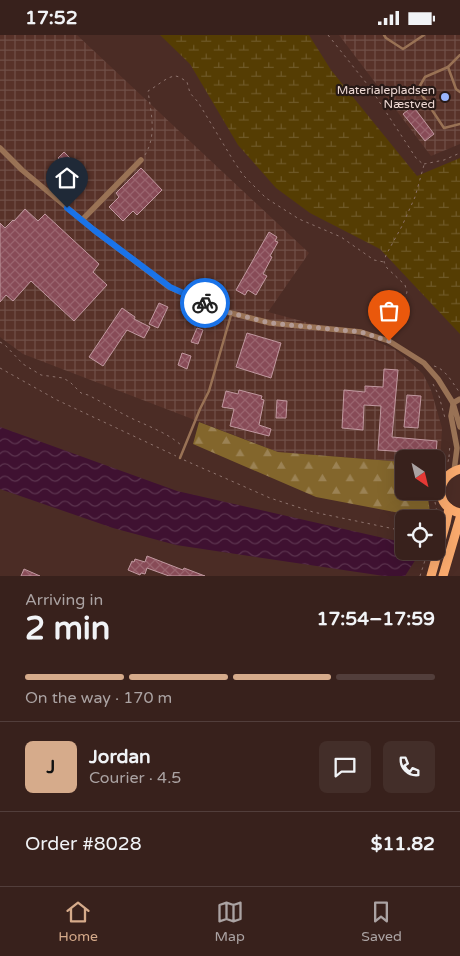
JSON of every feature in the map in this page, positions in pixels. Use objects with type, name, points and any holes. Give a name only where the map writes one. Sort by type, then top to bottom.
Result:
[{"type":"main road","points":[[457,470],[448,475],[444,481],[441,495],[449,508],[454,512],[460,513]]},
{"type":"main road","points":[[431,576],[449,508]]},
{"type":"main road","points":[[443,576],[460,518]]},
{"type":"street","points":[[0,148],[22,170],[82,221],[170,287],[219,310],[270,323],[361,332],[389,341],[424,363],[438,379],[453,403],[460,427]]},
{"type":"street","points":[[82,221],[141,160]]},
{"type":"street","points":[[453,403],[460,399]]},
{"type":"street","points":[[453,403],[451,415],[457,448],[457,470]]},
{"type":"lane","points":[[384,35],[403,49],[424,35]]},
{"type":"lane","points":[[460,55],[448,67],[425,77],[418,89],[444,128],[460,124]]},
{"type":"lane","points":[[448,67],[456,89],[460,92]]},
{"type":"lane","points":[[180,458],[209,391],[232,313]]},
{"type":"path","points":[[328,35],[371,89],[416,158],[424,165]]},
{"type":"path","points":[[141,160],[149,148],[152,135],[153,119],[148,91],[175,76],[182,78],[187,81],[190,93],[198,102],[233,161],[243,175],[266,198],[299,219],[341,237],[374,260],[384,262]]},
{"type":"path","points":[[424,165],[444,160],[460,153]]},
{"type":"path","points":[[389,341],[406,292],[405,285],[386,268],[384,262],[415,197],[424,165]]},
{"type":"path","points":[[0,342],[23,364],[41,375],[63,378],[81,393],[173,438],[185,448]]},
{"type":"path","points":[[424,363],[439,367],[460,393]]},
{"type":"path","points":[[0,368],[57,400],[270,499],[313,512],[395,529]]},
{"type":"path","points":[[431,380],[439,396],[446,425]]},
{"type":"path","points":[[445,466],[448,462],[450,443]]},
{"type":"path","points":[[435,502],[437,510]]},
{"type":"path","points":[[420,576],[425,560]]},
{"type":"shaded area","points":[[0,35],[77,35],[309,253],[268,312],[373,340],[394,349],[408,360],[423,374],[431,390],[442,428],[441,450],[395,450],[395,461],[278,452],[23,354],[0,337]]},
{"type":"shaded area","points":[[339,35],[460,35],[460,144],[431,156]]},
{"type":"green space","points":[[160,35],[309,35],[331,70],[417,176],[460,158],[460,334],[380,249],[310,213],[276,188],[238,145],[190,64]]},
{"type":"green space","points":[[199,422],[278,452],[395,461],[395,500],[428,500],[430,510],[395,510],[395,512],[316,497],[193,444]]},
{"type":"water","points":[[0,427],[177,491],[395,541],[395,560],[415,560],[405,576],[384,576],[176,545],[113,528],[0,489]]},
{"type":"building","points":[[413,106],[434,134],[425,141],[403,114]]},
{"type":"building","points":[[64,152],[74,162],[76,160],[82,166],[75,175],[58,158]]},
{"type":"building","points":[[141,168],[162,190],[137,215],[133,211],[123,221],[109,207],[119,197],[116,193]]},
{"type":"building","points":[[59,179],[65,184],[60,190],[54,185]]},
{"type":"building","points":[[25,209],[38,221],[45,214],[99,264],[93,272],[107,285],[74,321],[31,281],[13,301],[6,295],[0,302],[0,223],[5,228]]},
{"type":"building","points":[[269,232],[277,237],[275,241],[278,242],[263,274],[267,276],[256,295],[248,290],[245,295],[236,290]]},
{"type":"building","points":[[159,303],[168,307],[158,328],[149,324]]},
{"type":"building","points":[[122,308],[135,317],[134,319],[150,327],[144,338],[127,330],[103,366],[89,357]]},
{"type":"building","points":[[197,328],[203,330],[198,344],[191,342]]},
{"type":"building","points":[[247,333],[281,343],[271,378],[236,367]]},
{"type":"building","points":[[182,353],[191,356],[187,369],[178,365]]},
{"type":"building","points":[[384,369],[398,370],[392,437],[437,441],[436,450],[378,450],[381,406],[364,405],[363,430],[342,428],[344,390],[365,392],[365,386],[383,387]]},
{"type":"building","points":[[239,390],[262,396],[261,399],[264,400],[259,425],[271,429],[269,436],[230,426],[234,409],[222,407],[226,391],[238,394]]},
{"type":"building","points":[[407,395],[421,396],[418,428],[404,427]]},
{"type":"building","points":[[277,400],[287,401],[286,418],[276,418]]},
{"type":"building","points":[[147,556],[205,576],[169,576],[147,568],[145,574],[141,573],[140,575],[128,570],[132,561],[134,562],[135,559],[145,562]]},
{"type":"building","points":[[24,569],[40,576],[21,576]]},
{"type":"way so far","points":[[205,303],[219,310],[270,323],[361,332],[389,341]]},
{"type":"place","name":"Materialepladsen Næstved","points":[[445,97]]},
{"type":"route","points":[[67,208],[170,287],[205,303]]}]
